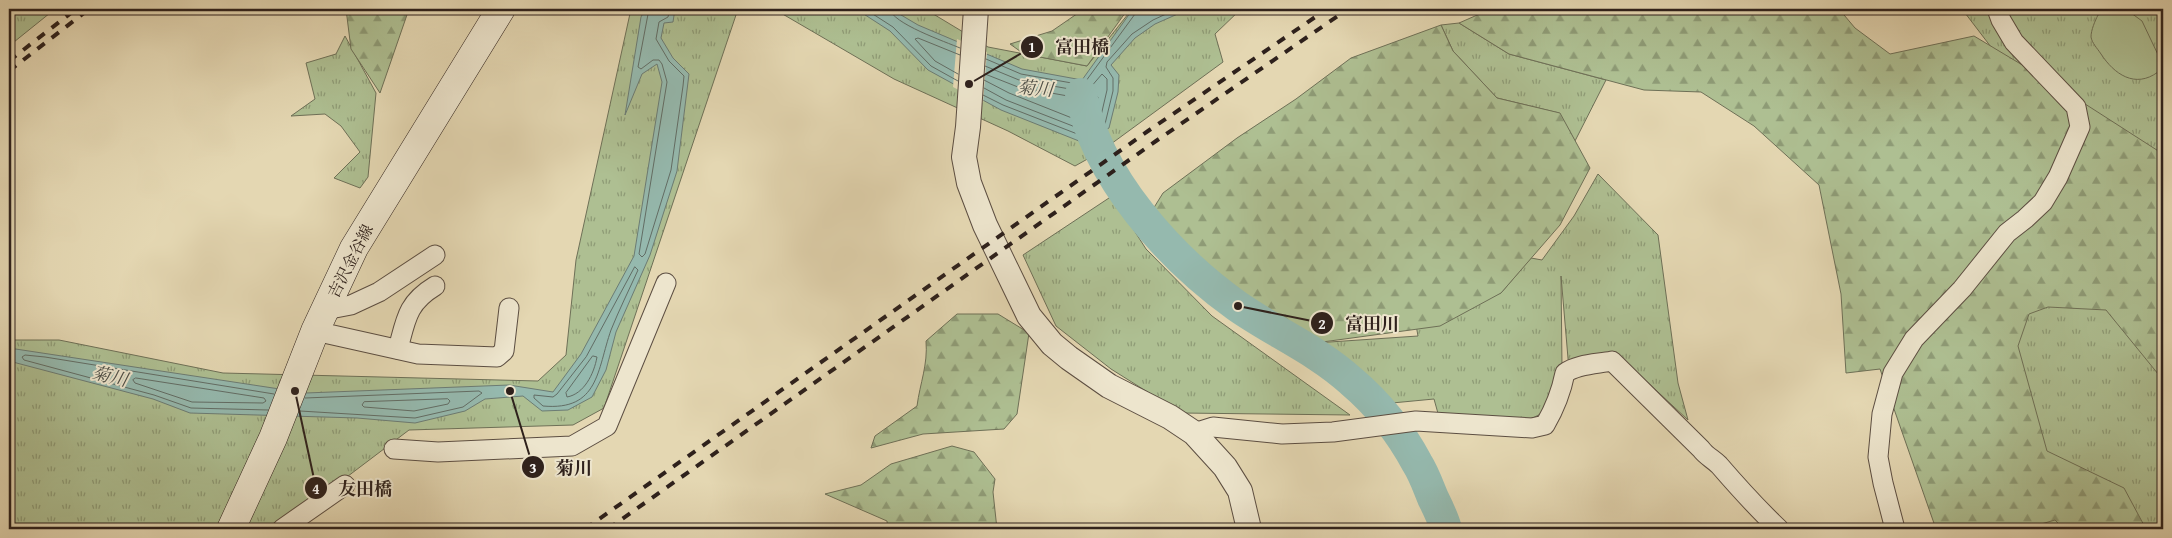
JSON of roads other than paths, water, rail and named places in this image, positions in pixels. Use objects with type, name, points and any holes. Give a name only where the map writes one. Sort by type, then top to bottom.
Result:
[{"type":"main road","name":"吉沢金谷線","points":[[231,529],[273,438],[317,328],[354,248],[501,9]]},
{"type":"street","points":[[976,9],[975,43],[964,157],[969,183],[986,225],[1029,316],[1052,344],[1069,358],[1109,386],[1170,417],[1194,432],[1226,467],[1240,490],[1250,529]]},
{"type":"street","points":[[1895,529],[1878,457],[1882,414],[1892,373],[1914,339],[1962,289],[2007,233],[2043,202],[2058,176],[2080,127],[2076,107],[2014,42],[1997,9]]},
{"type":"street","points":[[317,328],[351,305],[379,292],[435,255]]},
{"type":"street","points":[[394,449],[438,452],[572,446],[607,426],[666,283]]},
{"type":"street","points":[[398,350],[407,314],[419,295],[435,286]]},
{"type":"street","points":[[317,328],[418,354],[497,357],[504,351],[509,308]]},
{"type":"street","points":[[1194,432],[1213,426],[1282,434],[1363,429],[1416,421],[1532,428],[1545,425],[1560,394],[1564,373],[1583,366],[1612,362],[1705,454],[1716,462],[1759,510],[1779,529]]},
{"type":"street","points":[[282,529],[345,485]]},
{"type":"water","points":[[645,9],[675,9],[673,22],[664,23],[661,38],[673,58],[689,74],[677,171],[650,255],[616,332],[606,370],[592,397],[568,410],[542,411],[523,396],[485,399],[465,411],[415,423],[357,418],[190,413],[153,399],[9,361],[9,348],[306,393],[509,385],[553,392],[581,354],[634,256],[662,82],[657,64],[642,74],[625,115],[641,17]]},
{"type":"water","points":[[856,9],[891,9],[918,25],[1022,69],[1082,80],[1133,9],[1189,9],[1155,24],[1135,38],[1111,65],[1119,75],[1118,92],[1109,128],[1084,143],[1001,110],[928,70],[890,31]]},
{"type":"waterway","points":[[1081,94],[1089,125],[1102,155],[1119,185],[1162,240],[1212,287],[1237,306],[1324,360],[1370,399],[1388,419],[1411,452],[1424,476],[1446,529]]},
{"type":"railway","points":[[9,61],[76,9]]},
{"type":"railway","points":[[9,71],[89,9]]},
{"type":"railway","points":[[585,529],[1148,131],[1327,9]]},
{"type":"railway","points":[[608,529],[1156,141],[1348,9]]},
{"type":"place","name":"富田橋","points":[[969,84]]},
{"type":"place","name":"富田川","points":[[1238,306]]},
{"type":"place","name":"友田橋","points":[[295,391]]},
{"type":"place","name":"菊川","points":[[510,391]]}]
